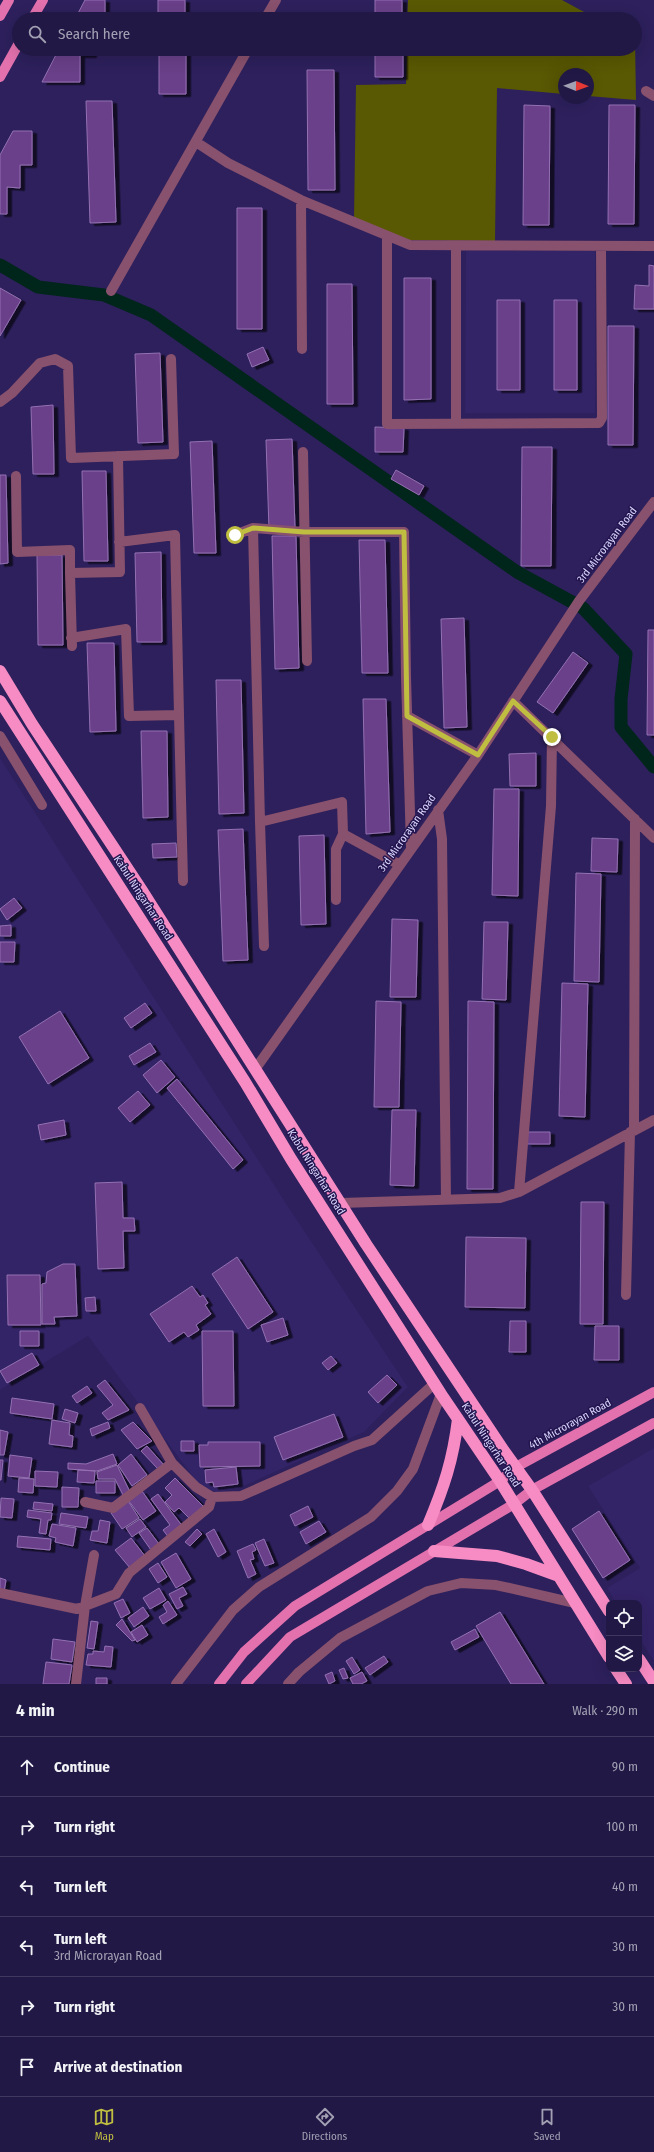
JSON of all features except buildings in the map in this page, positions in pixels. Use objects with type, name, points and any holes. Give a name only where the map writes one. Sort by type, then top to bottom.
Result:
[{"type":"highway","name":"Kabul Ningarhar Road","points":[[0,671],[32,724],[256,1068],[281,1111],[504,1451],[532,1490],[606,1606]]},
{"type":"highway","name":"Kabul Ningarhar Road","points":[[0,701],[187,991],[291,1159],[458,1419],[500,1481],[606,1652]]},
{"type":"highway","points":[[428,1525],[444,1488],[454,1454],[458,1419]]},
{"type":"highway","points":[[434,1551],[497,1556],[526,1564],[559,1576]]},
{"type":"highway","points":[[642,1664],[654,1682]]},
{"type":"highway","points":[[618,1672],[626,1684]]},
{"type":"main road","points":[[0,16],[9,0]]},
{"type":"main road","points":[[36,12],[43,0]]},
{"type":"main road","points":[[0,78],[12,56]]},
{"type":"main road","name":"4th Microrayan Road","points":[[219,1684],[244,1652],[296,1606],[500,1481],[516,1467],[654,1392]]},
{"type":"main road","points":[[246,1684],[290,1637],[514,1504],[532,1490],[654,1423]]},
{"type":"street","points":[[269,12],[276,0]]},
{"type":"street","points":[[112,291],[244,56]]},
{"type":"street","points":[[196,142],[228,162],[301,200],[410,246],[654,246]]},
{"type":"street","points":[[301,200],[302,349]]},
{"type":"street","points":[[387,236],[387,424],[599,422],[602,418],[601,246]]},
{"type":"street","points":[[456,246],[456,423]]},
{"type":"street","points":[[0,402],[12,393],[40,363],[55,360],[68,366],[71,458],[174,454],[171,359]]},
{"type":"street","points":[[303,452],[307,661]]},
{"type":"street","points":[[70,573],[120,572],[118,456]]},
{"type":"street","points":[[16,476],[17,552],[70,550],[71,642],[126,629],[129,716],[179,715]]},
{"type":"street","name":"3rd Microrayan Road","points":[[256,1068],[478,755],[577,605],[653,507]]},
{"type":"street","points":[[253,528],[264,946]]},
{"type":"street","points":[[235,535],[253,528],[304,532],[404,532],[407,716],[412,847]]},
{"type":"street","points":[[119,542],[175,535],[182,882]]},
{"type":"street","points":[[513,701],[552,737],[654,838]]},
{"type":"street","points":[[407,716],[478,755]]},
{"type":"street","points":[[0,736],[42,805]]},
{"type":"street","points":[[519,1192],[551,806],[552,737]]},
{"type":"street","points":[[260,822],[342,802],[343,834],[336,849],[336,900]]},
{"type":"street","points":[[438,810],[442,839],[446,1200]]},
{"type":"street","points":[[626,1295],[632,1132],[635,819]]},
{"type":"street","points":[[343,834],[400,865]]},
{"type":"street","points":[[341,1203],[500,1198],[519,1192],[654,1120]]},
{"type":"street","points":[[140,1408],[172,1463],[196,1487],[212,1497],[240,1496],[354,1446],[372,1440],[438,1388]]},
{"type":"street","points":[[176,1684],[234,1610],[259,1587],[371,1517],[398,1491],[414,1469],[438,1388]]},
{"type":"street","points":[[85,1502],[113,1508],[172,1463]]},
{"type":"street","points":[[0,1593],[77,1609],[116,1594],[129,1573],[209,1507],[212,1497]]},
{"type":"street","points":[[76,1684],[85,1606],[94,1555]]},
{"type":"street","points":[[288,1684],[299,1672],[340,1638],[428,1592],[461,1584],[496,1586],[575,1603]]},
{"type":"shaded area","points":[[408,0],[562,0],[584,12],[407,12]]},
{"type":"shaded area","points":[[407,56],[635,56],[636,100],[594,96],[594,68],[558,68],[558,93],[497,88],[495,241],[408,240],[354,219],[356,85],[406,84]]},
{"type":"shaded area","points":[[466,251],[595,251],[595,413],[465,413]]},
{"type":"shaded area","points":[[0,758],[289,1208],[408,1387],[364,1432],[237,1489],[216,1492],[200,1486],[88,1336],[0,1390]]},
{"type":"shaded area","points":[[654,1448],[654,1661],[642,1643],[642,1600],[614,1600],[607,1588],[640,1568],[588,1486]]},
{"type":"waterway","points":[[0,265],[38,287],[104,295],[151,315],[517,572],[583,608],[626,654],[621,699],[621,727],[654,767]]},
{"type":"route","points":[[235,535],[253,528],[304,532],[404,532],[407,716],[478,755],[513,701],[552,737]]}]
